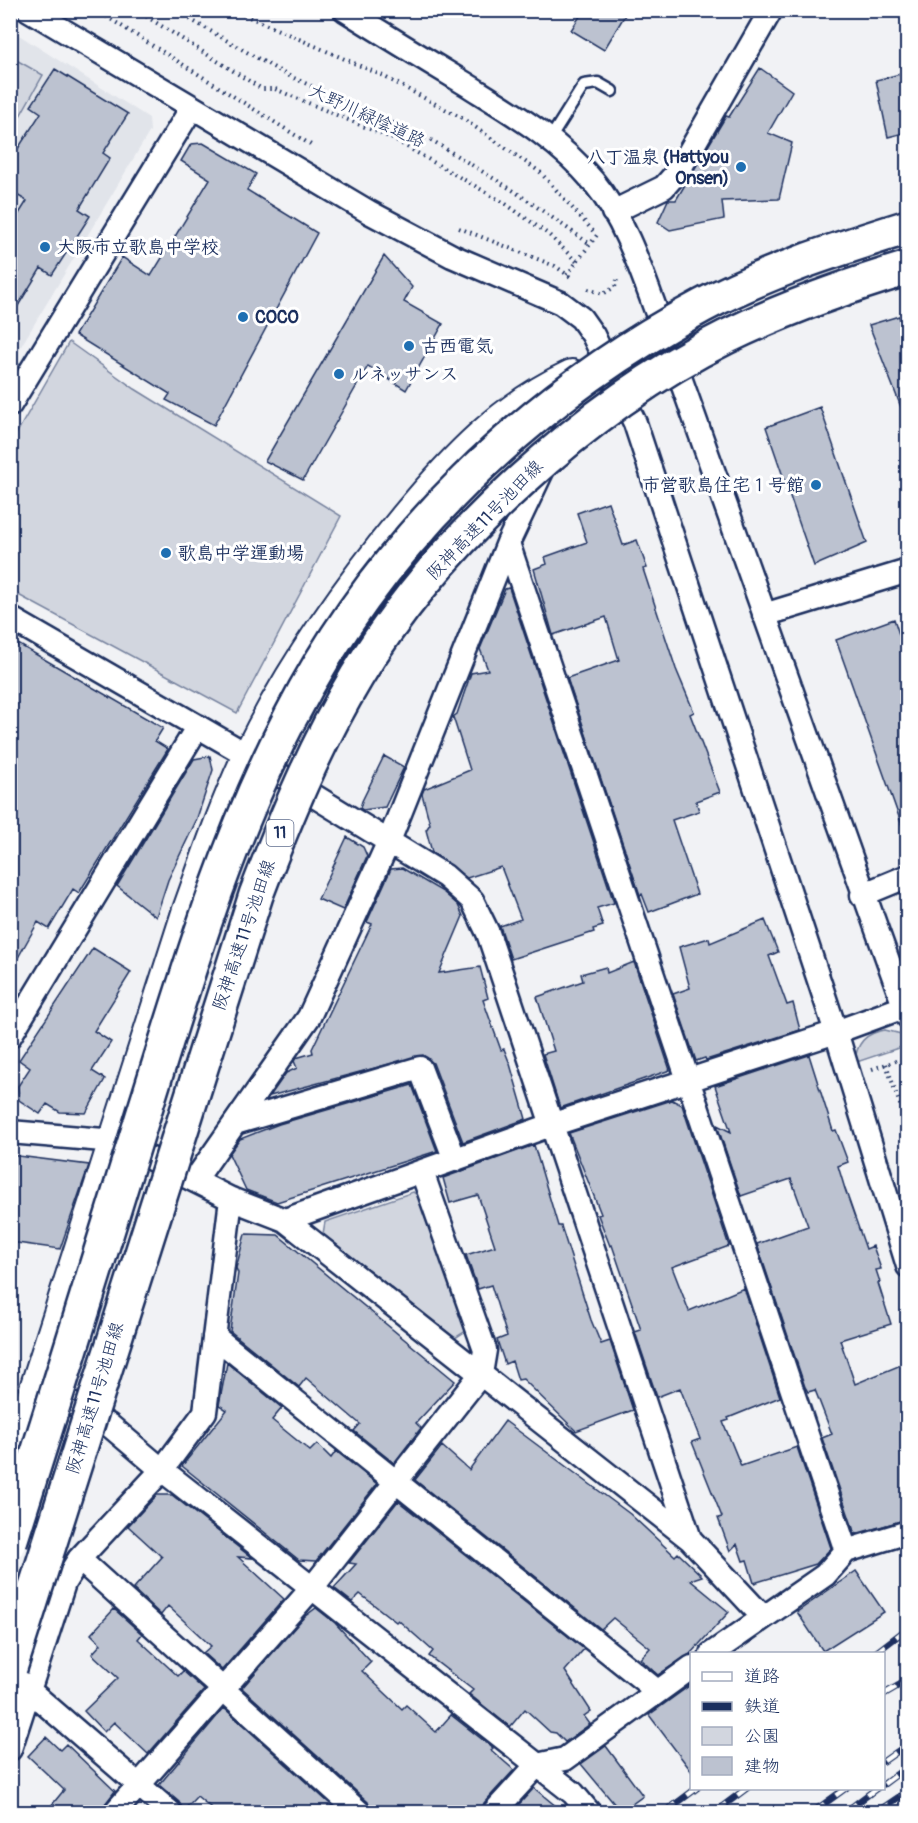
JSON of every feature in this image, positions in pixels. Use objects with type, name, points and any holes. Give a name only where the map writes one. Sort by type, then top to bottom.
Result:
[{"type":"highway","name":"阪神高速11号池田線","points":[[10,1542],[188,972],[222,874],[255,790],[290,716],[332,646],[377,582],[421,527],[519,431],[584,379],[645,338],[705,304],[773,273],[908,227]]},
{"type":"highway","name":"阪神高速11号池田線","points":[[17,1680],[256,895],[287,815],[317,749],[358,674],[399,615],[446,556],[541,462],[601,414],[724,338],[785,309],[908,268]]},
{"type":"street","points":[[29,10],[192,109],[246,138],[369,212],[452,255],[561,303],[581,318],[606,360],[635,423],[836,1032],[908,1266]]},
{"type":"street","points":[[285,1221],[551,1125],[836,1032],[906,1012],[862,895],[666,338],[634,254],[613,212],[594,182],[534,126],[345,10]]},
{"type":"street","points":[[613,212],[664,187],[679,170],[771,10]]},
{"type":"street","points":[[10,405],[192,109]]},
{"type":"street","points":[[10,1470],[18,1424],[38,1385],[188,913],[217,832],[249,756],[304,654],[370,562],[475,440],[514,410],[558,383],[606,360],[730,316],[809,295],[908,274]]},
{"type":"street","points":[[195,1180],[309,1017],[389,840],[508,543],[544,467],[606,360]]},
{"type":"street","points":[[508,543],[846,1551]]},
{"type":"street","points":[[764,615],[908,571]]},
{"type":"street","points":[[10,618],[198,726],[389,840],[445,876],[472,900],[488,933],[690,1539]]},
{"type":"street","points":[[10,1036],[198,726]]},
{"type":"street","points":[[862,895],[908,876]]},
{"type":"street","points":[[235,1123],[420,1068],[455,1160]]},
{"type":"street","points":[[10,1132],[115,1141],[231,1198],[285,1221],[690,1539],[763,1617]]},
{"type":"street","points":[[115,1812],[312,1588],[394,1481],[481,1374],[484,1350],[422,1172]]},
{"type":"street","points":[[10,1749],[17,1680],[64,1583],[79,1559],[162,1470],[205,1412],[231,1198]]},
{"type":"street","points":[[214,1336],[657,1691]]},
{"type":"street","points":[[38,1385],[109,1425],[162,1470],[573,1793],[590,1812]]},
{"type":"street","points":[[712,1652],[825,1575],[846,1551],[908,1532]]},
{"type":"street","points":[[79,1559],[359,1812]]},
{"type":"street","points":[[494,1812],[537,1765],[565,1759],[690,1668]]},
{"type":"street","points":[[17,1680],[170,1812]]},
{"type":"lane","points":[[550,139],[584,85],[597,83],[612,91]]},
{"type":"path","points":[[96,10],[320,150]]},
{"type":"path","name":"大野川緑陰道路","points":[[136,10],[262,89],[274,89],[391,138],[503,202],[548,234],[577,262]]},
{"type":"path","name":"大野川緑陰道路","points":[[174,10],[285,74],[433,141],[514,191],[590,244]]},
{"type":"path","points":[[233,10],[381,75],[462,118],[540,172],[603,241]]},
{"type":"path","points":[[452,225],[555,266],[574,280]]},
{"type":"path","points":[[567,275],[597,235]]},
{"type":"path","points":[[582,285],[603,294],[615,288],[618,272]]},
{"type":"path","points":[[868,1070],[908,1057]]},
{"type":"path","points":[[886,1064],[908,1128]]},
{"type":"shaded area","name":"大阪市立歌島中学校","points":[[11,30],[149,118],[150,131],[11,363]]},
{"type":"green space","points":[[11,57],[43,75],[11,132]]},
{"type":"green space","name":"歌島中学運動場","points":[[69,342],[135,389],[341,516],[237,713],[11,591],[11,443]]},
{"type":"green space","points":[[885,1030],[901,1034],[907,1045],[854,1063],[857,1050],[863,1040],[878,1031]]},
{"type":"green space","points":[[413,1192],[424,1199],[466,1331],[455,1338],[323,1234],[325,1222]]},
{"type":"building","points":[[584,10],[628,10],[604,50],[571,30]]},
{"type":"building","name":"八丁温泉 (Hattyou Onsen)","points":[[760,68],[792,91],[768,133],[792,143],[779,199],[722,201],[724,219],[670,230],[658,222],[668,200],[676,200],[726,116],[729,117]]},
{"type":"building","name":"大阪市立歌島中学校","points":[[55,69],[128,114],[103,153],[110,158],[79,209],[90,216],[52,275],[41,268],[10,319],[10,228],[27,201],[10,191],[10,161],[41,113],[31,106]]},
{"type":"building","points":[[908,72],[908,132],[888,137],[876,80]]},
{"type":"building","points":[[203,143],[256,174],[247,190],[317,233],[214,425],[166,400],[170,394],[75,335],[122,257],[151,276],[210,179],[181,161],[191,144]]},
{"type":"building","name":"ルネッサンス","points":[[384,256],[412,287],[404,302],[443,324],[406,390],[368,366],[303,480],[265,461]]},
{"type":"building","points":[[899,316],[908,341],[906,420],[869,325]]},
{"type":"building","name":"市営歌島住宅１号館","points":[[820,407],[867,543],[814,566],[766,427]]},
{"type":"building","points":[[608,502],[623,545],[637,540],[647,568],[643,569],[676,669],[694,712],[690,714],[720,792],[696,801],[699,811],[672,820],[697,894],[649,912],[642,894],[640,895],[567,678],[619,660],[606,617],[553,635],[534,569],[547,564],[545,557],[587,542],[577,513]]},
{"type":"building","points":[[509,588],[614,903],[597,908],[603,926],[593,929],[594,932],[511,959],[500,926],[521,919],[501,867],[467,878],[432,852],[426,830],[430,824],[422,794],[424,789],[470,770],[453,717],[457,714],[471,673],[488,670],[480,649],[505,589]]},
{"type":"building","points":[[894,619],[908,662],[908,830],[904,831],[836,640]]},
{"type":"building","points":[[18,644],[163,728],[155,741],[168,749],[79,893],[73,889],[49,929],[38,922],[10,972],[10,657]]},
{"type":"building","points":[[210,756],[213,770],[196,821],[168,880],[156,917],[117,886],[194,759]]},
{"type":"building","points":[[384,756],[404,767],[385,807],[363,810],[360,808],[362,801]]},
{"type":"building","points":[[347,837],[363,847],[367,856],[343,910],[318,899]]},
{"type":"building","points":[[402,868],[443,892],[458,905],[463,916],[439,973],[480,967],[488,998],[483,1000],[501,1050],[504,1049],[510,1064],[526,1119],[463,1142],[433,1063],[423,1055],[270,1096],[286,1073],[297,1068],[294,1061],[296,1058],[313,1053],[312,1049],[372,924],[367,922],[391,869]]},
{"type":"building","points":[[765,920],[778,952],[769,956],[787,1005],[793,1003],[800,1030],[706,1060],[705,1058],[696,1061],[673,994],[690,988],[679,947],[709,938],[710,943]]},
{"type":"building","points":[[93,948],[131,972],[94,1031],[111,1042],[92,1071],[105,1079],[86,1113],[60,1112],[47,1104],[40,1114],[19,1100],[18,1086],[30,1068],[19,1060]]},
{"type":"building","points":[[634,962],[670,1070],[560,1108],[543,1054],[554,1051],[537,997],[583,981],[581,974],[606,967],[607,973]]},
{"type":"building","points":[[809,1055],[833,1131],[836,1130],[848,1162],[838,1166],[845,1189],[866,1249],[873,1246],[881,1269],[876,1270],[880,1282],[878,1283],[891,1324],[840,1340],[855,1384],[908,1362],[908,1519],[855,1534],[822,1438],[832,1434],[815,1390],[808,1392],[805,1387],[757,1244],[808,1226],[791,1179],[741,1196],[717,1125],[731,1132],[715,1086]]},
{"type":"building","points":[[412,1085],[437,1151],[277,1202],[246,1190],[229,1154],[240,1139],[279,1124]]},
{"type":"building","points":[[672,1100],[682,1105],[729,1246],[672,1267],[689,1311],[744,1288],[780,1397],[723,1422],[741,1466],[797,1447],[831,1548],[816,1564],[754,1583],[747,1560],[743,1561],[737,1544],[730,1551],[718,1518],[722,1517],[692,1442],[700,1439],[680,1388],[657,1397],[635,1332],[641,1330],[612,1245],[610,1246],[598,1215],[601,1214],[569,1133]]},
{"type":"building","points":[[534,1145],[558,1226],[561,1226],[591,1320],[601,1344],[610,1341],[633,1410],[576,1431],[523,1379],[518,1380],[512,1361],[505,1364],[497,1340],[507,1336],[491,1285],[478,1289],[466,1255],[495,1246],[478,1195],[450,1203],[443,1178]]},
{"type":"building","points":[[10,1155],[89,1165],[60,1249],[10,1242]]},
{"type":"building","points":[[245,1234],[278,1235],[455,1381],[416,1423],[421,1428],[394,1463],[354,1431],[360,1424],[306,1378],[299,1387],[230,1331],[238,1273],[236,1268]]},
{"type":"building","points":[[227,1363],[282,1408],[272,1420],[310,1451],[317,1444],[331,1458],[336,1451],[377,1484],[316,1561],[299,1560],[182,1466],[227,1410],[219,1405]]},
{"type":"building","points":[[505,1421],[630,1514],[675,1556],[678,1553],[702,1576],[690,1580],[729,1612],[690,1654],[658,1675],[640,1659],[650,1648],[613,1618],[601,1629],[415,1480],[442,1446],[469,1470]]},
{"type":"building","points":[[157,1495],[172,1495],[252,1558],[238,1557],[284,1599],[222,1670],[203,1653],[211,1646],[168,1606],[161,1615],[133,1589],[162,1557],[128,1526]]},
{"type":"building","points":[[398,1501],[584,1649],[565,1671],[591,1711],[584,1716],[590,1724],[565,1742],[556,1733],[550,1732],[525,1709],[510,1727],[469,1694],[473,1690],[429,1656],[433,1651],[398,1620],[396,1622],[360,1594],[352,1602],[334,1588],[356,1564],[349,1563]]},
{"type":"building","points":[[856,1571],[884,1612],[823,1651],[797,1612]]},
{"type":"building","points":[[316,1608],[335,1623],[371,1662],[362,1671],[402,1709],[406,1705],[436,1732],[451,1715],[493,1748],[491,1750],[514,1770],[484,1803],[481,1812],[372,1812],[368,1802],[242,1688],[304,1617]]},
{"type":"building","points":[[114,1609],[142,1634],[138,1639],[178,1676],[183,1671],[204,1690],[148,1754],[114,1722],[104,1732],[84,1711],[118,1678],[92,1654],[101,1644],[91,1634]]},
{"type":"building","points":[[690,1685],[690,1769],[649,1715]]},
{"type":"building","points":[[224,1708],[339,1812],[216,1812],[197,1796],[183,1811],[179,1802],[159,1785]]},
{"type":"building","points":[[46,1737],[60,1750],[66,1744],[115,1791],[102,1812],[46,1812],[64,1790],[28,1756]]},
{"type":"building","points":[[606,1746],[643,1796],[621,1812],[581,1764]]},
{"type":"building","points":[[534,1788],[563,1812],[512,1812]]},
{"type":"railway","points":[[877,1652],[908,1628]]},
{"type":"railway","points":[[885,1693],[908,1680]]},
{"type":"railway","points":[[885,1760],[908,1744]]},
{"type":"railway","points":[[885,1783],[908,1766]]},
{"type":"railway","points":[[665,1812],[694,1790]]},
{"type":"railway","points":[[715,1812],[744,1790]]},
{"type":"railway","points":[[813,1812],[843,1790]]},
{"type":"railway","points":[[845,1812],[874,1790]]},
{"type":"railway","points":[[877,1812],[908,1791]]},
{"type":"place","name":"八丁温泉 (Hattyou Onsen)","points":[[741,167]]},
{"type":"place","name":"大阪市立歌島中学校","points":[[45,247]]},
{"type":"place","name":"COCO","points":[[243,317]]},
{"type":"place","name":"古西電気","points":[[409,346]]},
{"type":"place","name":"ルネッサンス","points":[[339,374]]},
{"type":"place","name":"市営歌島住宅１号館","points":[[816,485]]},
{"type":"place","name":"歌島中学運動場","points":[[166,553]]}]
